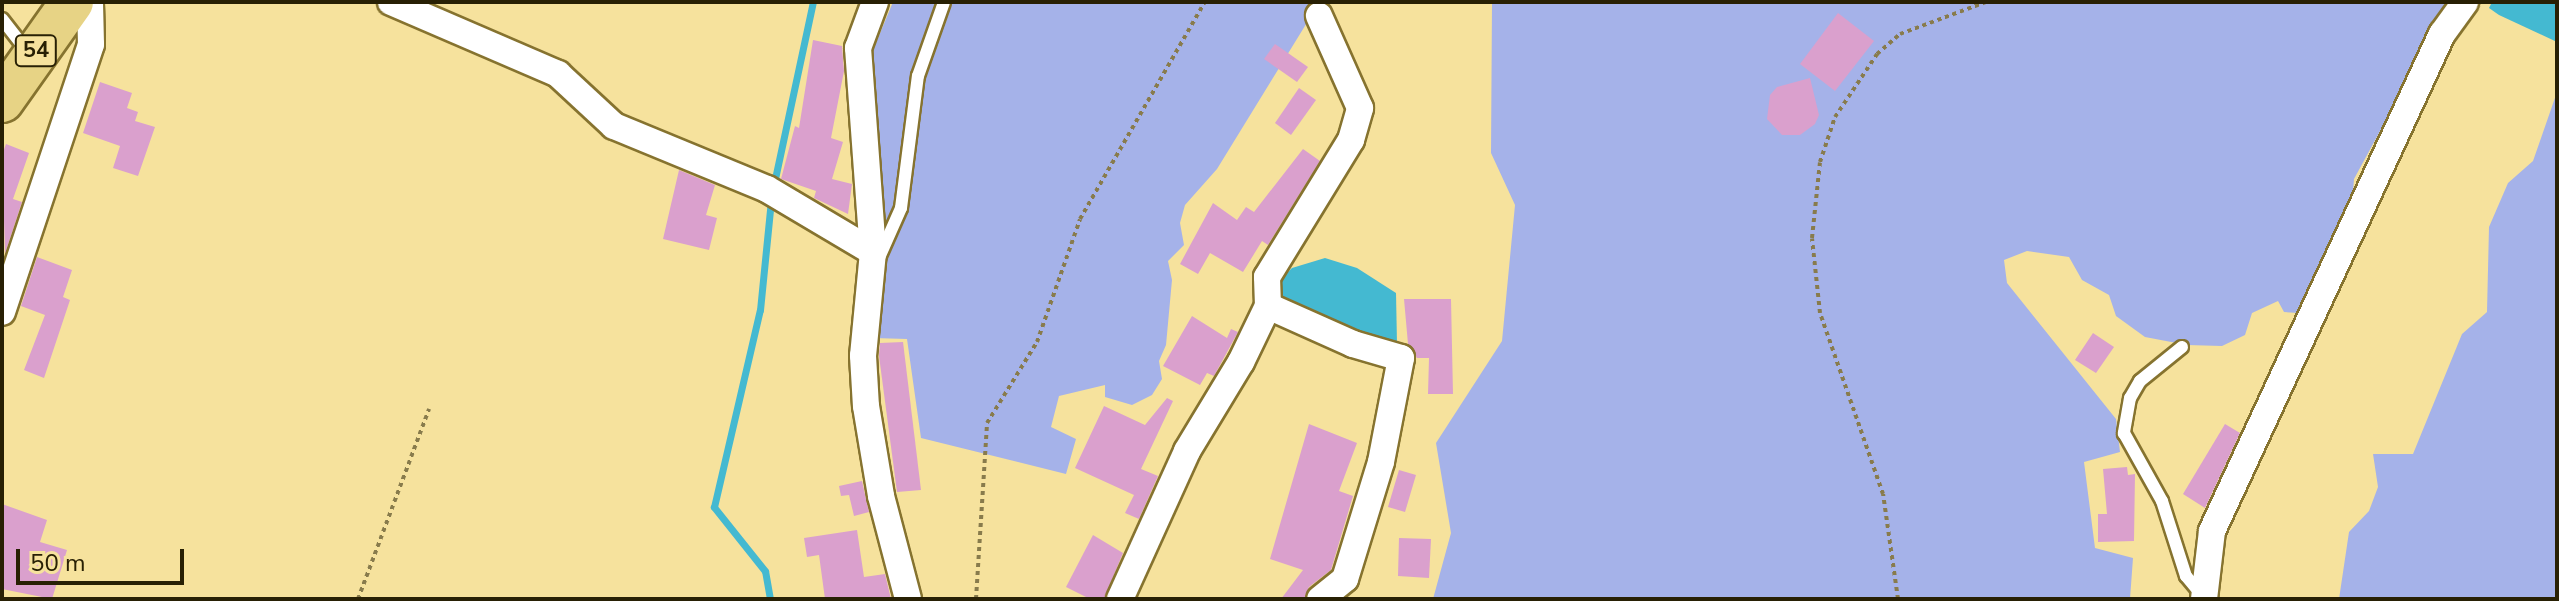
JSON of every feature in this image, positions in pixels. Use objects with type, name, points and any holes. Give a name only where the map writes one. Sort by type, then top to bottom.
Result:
[{"type":"main road","name":"54","points":[[2,101],[72,2]]},
{"type":"street","points":[[2,312],[12,248],[91,44],[90,2]]},
{"type":"street","points":[[391,2],[558,74],[614,126],[771,192],[872,261]]},
{"type":"street","points":[[875,2],[858,48],[858,92],[872,261],[863,356],[866,406],[881,496],[908,599]]},
{"type":"street","points":[[2204,598],[2212,531],[2442,34],[2465,2]]},
{"type":"street","points":[[1120,599],[1187,451],[1241,362],[1268,306],[1267,277],[1351,140],[1360,108],[1319,16]]},
{"type":"street","points":[[1268,306],[1353,344],[1401,358],[1381,462],[1345,579],[1320,599]]},
{"type":"lane","points":[[872,261],[889,243],[901,208],[918,76],[944,2]]},
{"type":"lane","points":[[2,19],[22,39],[29,61]]},
{"type":"lane","points":[[2182,347],[2140,381],[2130,398],[2124,433],[2162,501],[2186,576],[2204,598]]},
{"type":"path","points":[[976,599],[987,423],[1037,342],[1080,219],[1205,2]]},
{"type":"path","points":[[1898,599],[1883,494],[1820,313],[1812,238],[1820,162],[1835,117],[1877,54],[1900,34],[1986,2]]},
{"type":"path","points":[[358,599],[429,409]]},
{"type":"shaded area","points":[[893,2],[1324,2],[1316,8],[1217,169],[1185,205],[1180,223],[1184,245],[1168,261],[1172,280],[1166,345],[1159,361],[1162,379],[1152,395],[1132,405],[1105,397],[1105,385],[1059,396],[1051,427],[1076,439],[1066,474],[921,438],[907,339],[873,338],[882,174],[868,99],[873,50]]},
{"type":"shaded area","points":[[1492,2],[2450,2],[2354,179],[2352,203],[2299,313],[2284,312],[2278,301],[2252,313],[2245,335],[2222,346],[2187,345],[2145,337],[2116,316],[2109,295],[2082,280],[2069,257],[2027,251],[2004,260],[2007,283],[2116,419],[2120,452],[2084,462],[2095,548],[2133,558],[2130,599],[1433,599],[1451,533],[1436,443],[1502,341],[1515,205],[1491,153]]},
{"type":"shaded area","points":[[2492,2],[2557,2],[2557,42],[2499,15],[2489,8]]},
{"type":"shaded area","points":[[2557,92],[2557,599],[2339,599],[2349,532],[2369,511],[2378,487],[2373,454],[2413,454],[2462,334],[2487,312],[2489,227],[2508,183],[2533,161]]},
{"type":"shaded area","points":[[1325,258],[1357,268],[1396,293],[1397,344],[1389,350],[1274,299],[1275,285],[1292,268]]},
{"type":"building","points":[[1838,13],[1874,41],[1835,91],[1800,64]]},
{"type":"building","points":[[813,40],[842,46],[844,71],[831,138],[843,142],[832,179],[852,184],[848,214],[814,198],[816,191],[781,179],[795,126],[799,128]]},
{"type":"building","points":[[1275,44],[1308,67],[1297,82],[1264,59]]},
{"type":"building","points":[[1810,78],[1819,115],[1815,124],[1800,135],[1782,135],[1767,119],[1770,95],[1777,87]]},
{"type":"building","points":[[100,82],[132,93],[127,108],[138,112],[135,121],[155,127],[138,176],[113,168],[120,146],[83,133]]},
{"type":"building","points":[[1299,88],[1316,100],[1291,135],[1275,123]]},
{"type":"building","points":[[6,144],[29,153],[13,199],[22,202],[5,254],[2,155]]},
{"type":"building","points":[[1303,149],[1320,161],[1268,245],[1262,241],[1243,272],[1210,253],[1198,274],[1180,264],[1213,203],[1237,220],[1246,207],[1254,212]]},
{"type":"building","points":[[679,170],[715,185],[706,215],[717,218],[709,250],[663,239]]},
{"type":"building","points":[[37,257],[72,270],[63,297],[70,300],[44,378],[24,370],[45,315],[21,306]]},
{"type":"building","points":[[1404,299],[1451,299],[1453,394],[1428,394],[1429,358],[1417,358],[1408,344]]},
{"type":"building","points":[[1192,316],[1227,338],[1231,329],[1238,332],[1214,376],[1207,373],[1200,385],[1163,366]]},
{"type":"building","points":[[2093,333],[2114,347],[2096,373],[2075,360]]},
{"type":"building","points":[[903,342],[921,490],[897,492],[879,356],[880,343]]},
{"type":"building","points":[[1167,398],[1173,401],[1141,469],[1158,476],[1139,519],[1125,513],[1134,495],[1075,468],[1104,406],[1145,425]]},
{"type":"building","points":[[1309,424],[1357,443],[1339,491],[1353,496],[1331,570],[1309,587],[1304,599],[1281,599],[1303,570],[1270,559]]},
{"type":"building","points":[[2225,424],[2240,433],[2205,508],[2183,494]]},
{"type":"building","points":[[2127,467],[2128,475],[2135,474],[2134,541],[2098,542],[2098,514],[2107,514],[2103,469]]},
{"type":"building","points":[[1399,470],[1416,475],[1405,512],[1388,507]]},
{"type":"building","points":[[862,481],[869,512],[854,516],[849,495],[841,496],[839,486]]},
{"type":"building","points":[[2,504],[47,520],[40,542],[67,550],[52,599],[2,589]]},
{"type":"building","points":[[857,530],[864,577],[885,574],[891,599],[825,599],[819,555],[807,557],[804,538]]},
{"type":"building","points":[[1093,535],[1123,553],[1104,599],[1090,599],[1066,587]]},
{"type":"building","points":[[1399,538],[1431,539],[1429,578],[1398,576]]},
{"type":"waterway","points":[[773,188],[813,2]]},
{"type":"waterway","points":[[770,599],[765,571],[714,507],[760,310],[771,200]]}]
